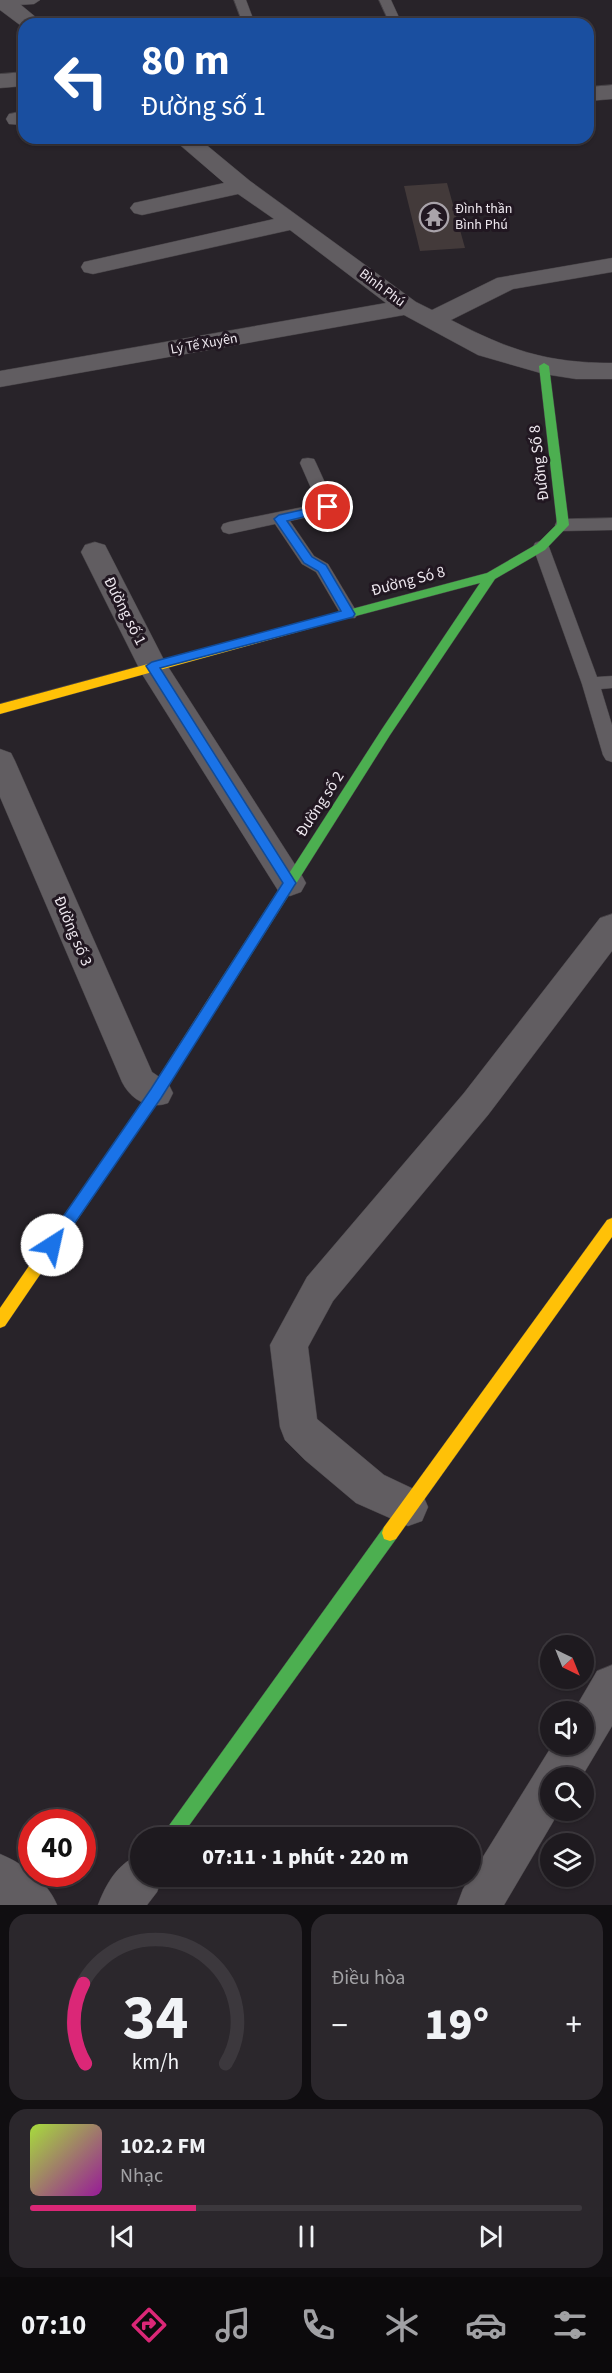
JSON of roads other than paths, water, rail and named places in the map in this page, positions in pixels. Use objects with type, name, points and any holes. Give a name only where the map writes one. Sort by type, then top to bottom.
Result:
[{"type":"street","points":[[2,1],[25,18]]},
{"type":"street","points":[[0,81],[18,80]]},
{"type":"street","points":[[594,94],[612,92]]},
{"type":"street","name":"Bình Phú","points":[[191,144],[242,186],[407,307],[431,320],[488,349],[544,366],[576,371],[612,371]]},
{"type":"street","points":[[142,208],[242,186]]},
{"type":"street","points":[[93,267],[294,222]]},
{"type":"street","points":[[431,320],[506,283],[612,265]]},
{"type":"street","name":"Lý Tế Xuyên","points":[[0,379],[407,307]]},
{"type":"street","name":"Đường Số 8","points":[[544,366],[563,525]]},
{"type":"street","points":[[541,548],[563,525]]},
{"type":"street","name":"Đường Só 8","points":[[0,709],[491,576],[541,548]]},
{"type":"street","name":"Đường số 1","points":[[95,552],[152,666],[290,883]]},
{"type":"street","name":"Đường số 2","points":[[0,1321],[156,1093],[386,732],[491,576]]},
{"type":"street","name":"Đường số 3","points":[[0,761],[139,1082],[156,1093]]},
{"type":"street","points":[[408,1507],[370,1490],[299,1427],[289,1345],[320,1289],[476,1104],[612,927]]},
{"type":"street","points":[[177,1827],[612,1225]]},
{"type":"street","points":[[594,1717],[612,1686]]},
{"type":"street","points":[[479,1905],[540,1804]]},
{"type":"street","points":[[0,1876],[35,1905]]},
{"type":"street","points":[[120,1905],[133,1887]]},
{"type":"lane","points":[[2,1],[34,0]]},
{"type":"lane","points":[[240,0],[247,18]]},
{"type":"lane","points":[[386,0],[394,18]]},
{"type":"lane","points":[[229,528],[328,507],[308,463]]},
{"type":"lane","points":[[279,519],[308,560],[322,568],[349,614]]},
{"type":"lane","points":[[563,525],[612,524]]},
{"type":"lane","points":[[541,548],[591,684],[612,755]]},
{"type":"lane","points":[[591,684],[612,682]]},
{"type":"place","name":"Đình thần Bình Phú","points":[[434,217]]}]
